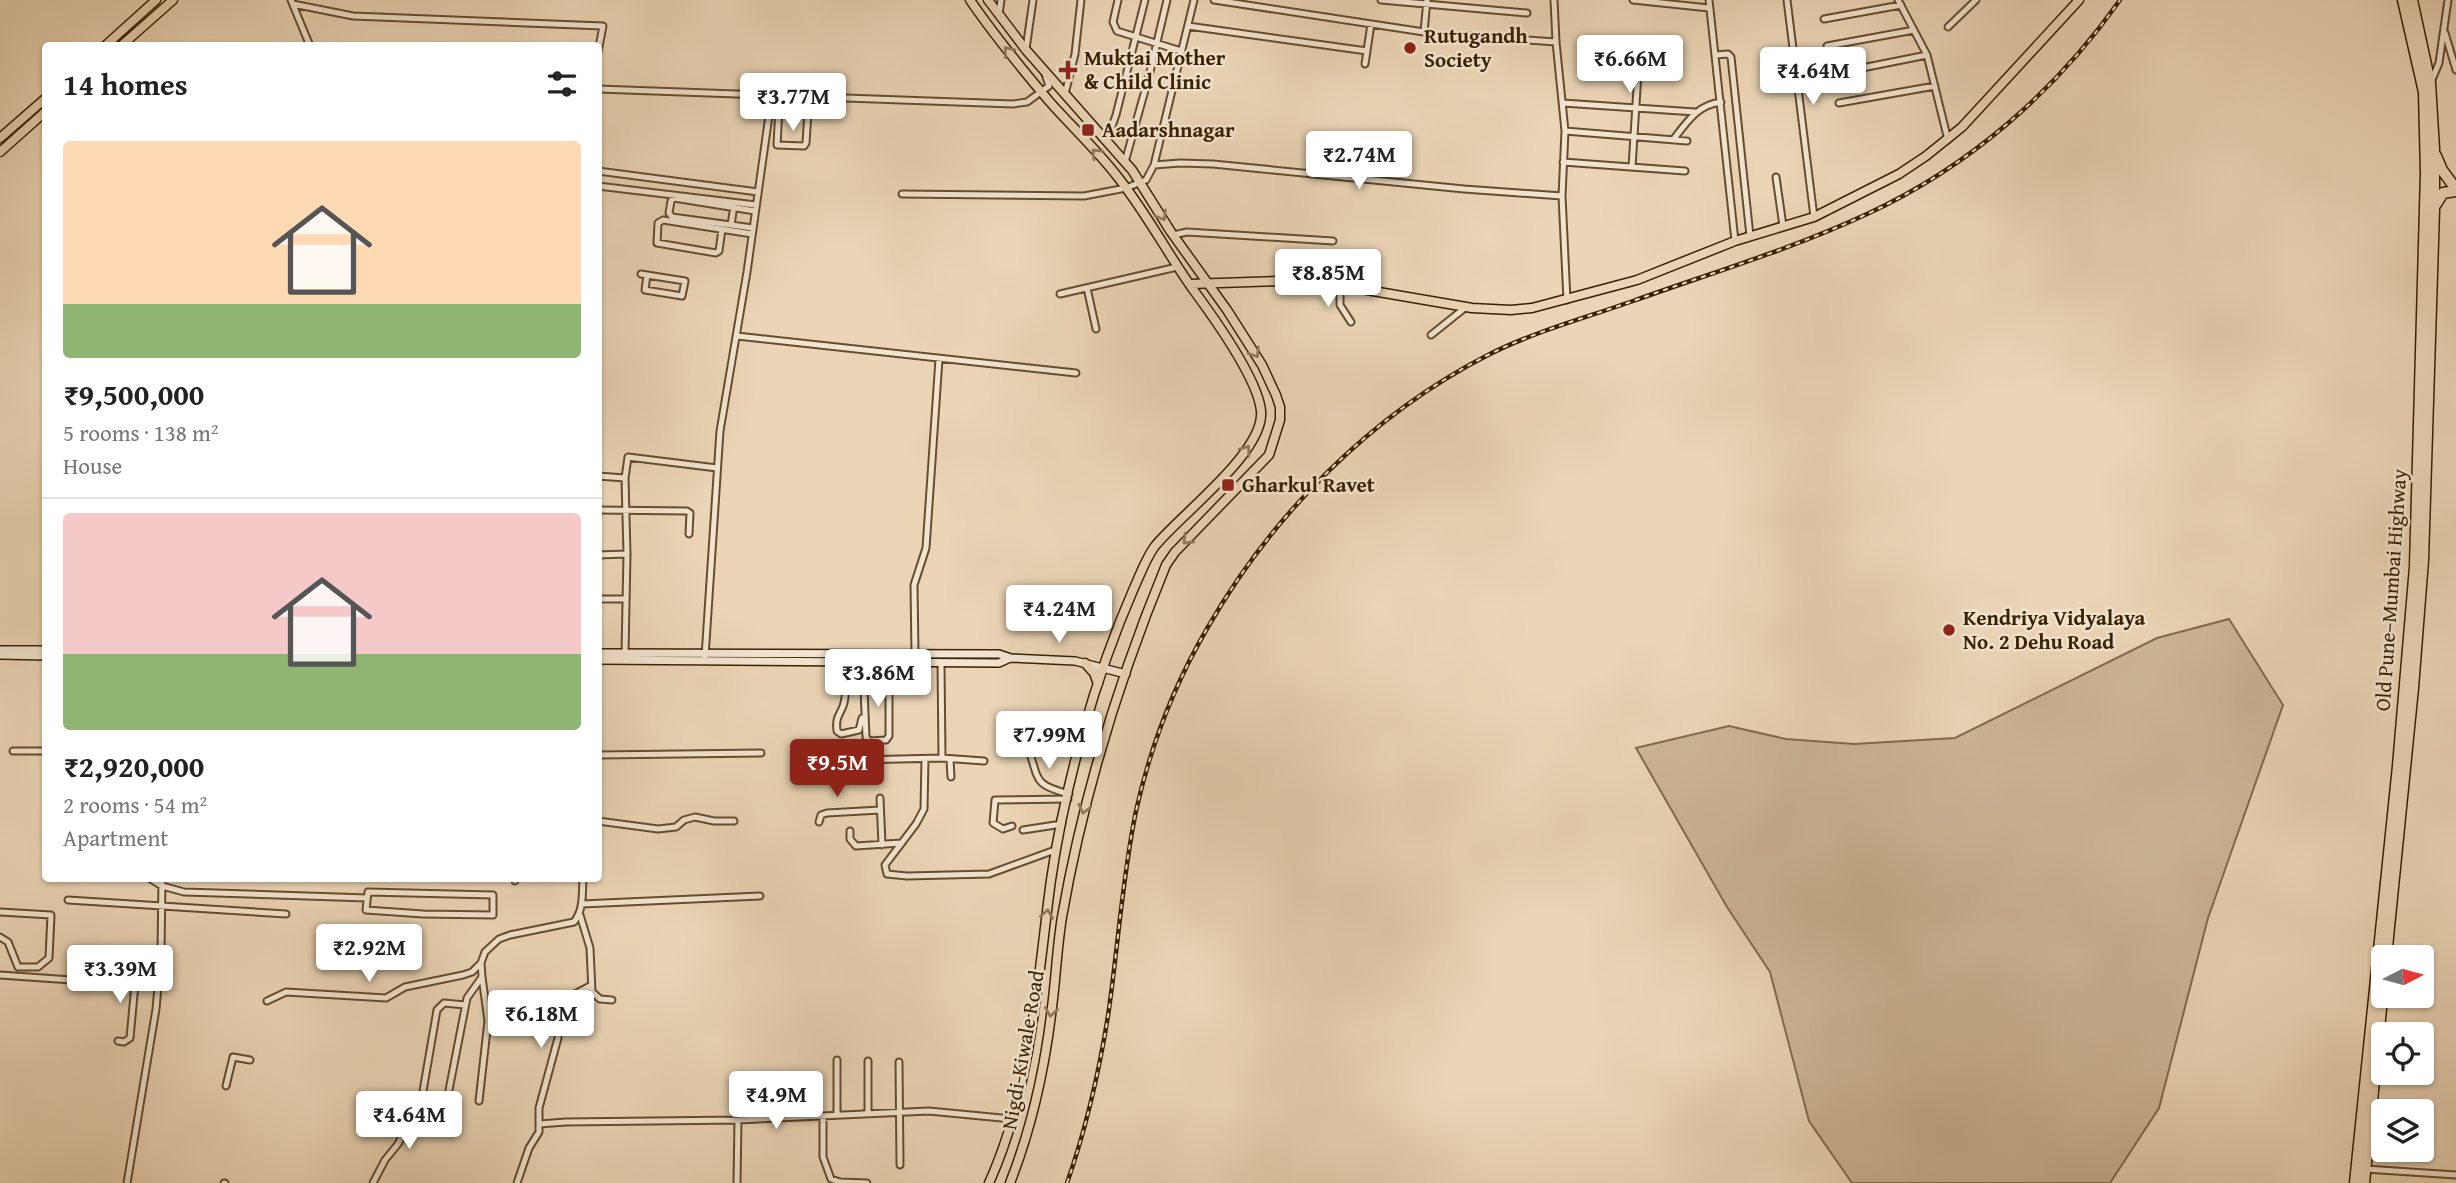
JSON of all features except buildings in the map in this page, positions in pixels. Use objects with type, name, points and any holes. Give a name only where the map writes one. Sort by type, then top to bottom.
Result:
[{"type":"highway","name":"Old Pune–Mumbai Highway","points":[[2387,945],[2423,560],[2434,210],[2424,92],[2403,0]]},
{"type":"highway","name":"Old Pune–Mumbai Highway","points":[[2364,1183],[2361,1168],[2415,578],[2430,173],[2434,149],[2430,83],[2412,0]]},
{"type":"highway","points":[[2434,149],[2442,170],[2456,190],[2443,193],[2434,210]]},
{"type":"highway","name":"Old Pune–Mumbai Highway","points":[[2355,1183],[2361,1168],[2380,1008]]},
{"type":"main road","points":[[109,42],[156,0]]},
{"type":"main road","points":[[126,42],[173,0]]},
{"type":"main road","name":"Nigdi-Kiwale Road","points":[[970,0],[1042,92],[1126,188],[1177,267],[1213,316],[1248,376],[1260,407],[1260,423],[1251,446],[1180,518],[1153,550],[1133,590],[1098,684],[1056,850],[1028,1052],[1005,1145],[989,1183]]},
{"type":"main road","name":"Nigdi-Kiwale Road","points":[[988,0],[1026,50],[1107,140],[1140,182],[1262,365],[1280,407],[1280,420],[1269,455],[1175,552],[1166,565],[1110,714],[1084,808],[1062,920],[1052,1009],[1041,1074],[1027,1131],[1010,1183]]},
{"type":"main road","points":[[1190,284],[1277,281],[1340,285],[1466,307],[1511,310],[1567,300],[1637,280],[1735,241],[1814,217],[1899,174],[1948,140],[2079,0]]},
{"type":"main road","points":[[0,138],[42,101]]},
{"type":"main road","points":[[0,152],[42,115]]},
{"type":"main road","points":[[2430,173],[2456,190]]},
{"type":"main road","points":[[1085,663],[1094,673],[1098,684]]},
{"type":"street","points":[[999,15],[1001,0]]},
{"type":"street","points":[[1026,50],[1033,0]]},
{"type":"street","points":[[1065,94],[1075,54],[1081,0]]},
{"type":"street","points":[[1118,0],[1114,29],[1181,51]]},
{"type":"street","points":[[1107,140],[1145,0]]},
{"type":"street","points":[[1125,162],[1167,0]]},
{"type":"street","points":[[902,194],[1005,193],[1084,196],[1126,188],[1149,178],[1194,0]]},
{"type":"street","points":[[1214,0],[1424,32],[1427,2]]},
{"type":"street","points":[[1381,0],[1527,13]]},
{"type":"street","points":[[1554,0],[1565,131],[1562,196],[1567,300]]},
{"type":"street","points":[[1633,0],[1709,8]]},
{"type":"street","points":[[1709,0],[1735,241]]},
{"type":"street","points":[[1787,0],[1814,217]]},
{"type":"street","points":[[1948,27],[1976,0]]},
{"type":"street","points":[[2424,92],[2439,63],[2448,0]]},
{"type":"street","points":[[292,2],[353,16],[603,26],[600,42]]},
{"type":"street","points":[[292,2],[308,42]]},
{"type":"street","points":[[1824,19],[1900,3],[1927,55],[1948,140]]},
{"type":"street","points":[[1365,64],[1371,24]]},
{"type":"street","points":[[1188,26],[1367,51]]},
{"type":"street","points":[[2444,28],[2456,70]]},
{"type":"street","points":[[1827,46],[1914,30]]},
{"type":"street","points":[[1455,35],[1556,42]]},
{"type":"street","points":[[1715,55],[1730,55],[1750,236]]},
{"type":"street","points":[[1832,74],[1927,55]]},
{"type":"street","points":[[1632,167],[1639,57]]},
{"type":"street","points":[[602,89],[1013,104],[1027,102],[1049,86],[1043,69]]},
{"type":"street","points":[[1717,75],[1733,73]]},
{"type":"street","points":[[1839,103],[1935,86]]},
{"type":"street","points":[[705,657],[717,468],[726,390],[737,336],[772,94]]},
{"type":"street","points":[[779,108],[777,145],[804,146],[808,96]]},
{"type":"street","points":[[1673,140],[1695,112],[1706,105],[1721,102]]},
{"type":"street","points":[[1563,103],[1695,112]]},
{"type":"street","points":[[1565,131],[1687,141]]},
{"type":"street","points":[[1563,162],[1685,171]]},
{"type":"street","points":[[1154,165],[1213,164],[1562,196]]},
{"type":"street","points":[[602,172],[758,192]]},
{"type":"street","points":[[1776,177],[1783,226]]},
{"type":"street","points":[[602,187],[756,208]]},
{"type":"street","points":[[741,204],[743,190]]},
{"type":"street","points":[[752,231],[731,225],[672,217],[669,214],[671,201],[674,198],[756,208]]},
{"type":"street","points":[[731,225],[733,212]]},
{"type":"street","points":[[722,229],[719,251],[716,253],[665,246],[656,240],[660,221],[752,231]]},
{"type":"street","points":[[1173,235],[1187,232],[1333,241]]},
{"type":"street","points":[[1059,294],[1177,267]]},
{"type":"street","points":[[644,274],[685,281],[682,296],[645,290],[644,274]]},
{"type":"street","points":[[1340,285],[1340,305],[1351,322]]},
{"type":"street","points":[[1087,288],[1096,330]]},
{"type":"street","points":[[1432,335],[1466,307]]},
{"type":"street","points":[[737,336],[1076,373]]},
{"type":"street","points":[[915,654],[914,585],[926,548],[939,359]]},
{"type":"street","points":[[625,653],[625,478],[628,457],[717,468]]},
{"type":"street","points":[[602,476],[625,478]]},
{"type":"street","points":[[602,510],[690,511],[689,534]]},
{"type":"street","points":[[602,555],[627,554]]},
{"type":"street","points":[[602,599],[626,598]]},
{"type":"street","points":[[0,650],[42,650]]},
{"type":"street","points":[[602,653],[846,662],[999,663],[1011,658]]},
{"type":"street","points":[[602,660],[999,654],[1011,658],[1085,663],[1126,674]]},
{"type":"street","points":[[0,655],[42,656]]},
{"type":"street","points":[[846,662],[845,700],[836,722],[836,730],[841,734],[861,729],[862,662]]},
{"type":"street","points":[[888,687],[869,686],[864,689],[866,737],[869,741],[888,739],[889,662]]},
{"type":"street","points":[[941,662],[942,758]]},
{"type":"street","points":[[1016,747],[1066,744],[1080,747]]},
{"type":"street","points":[[1028,750],[1041,784],[1068,796]]},
{"type":"street","points":[[13,751],[42,751]]},
{"type":"street","points":[[602,755],[761,753]]},
{"type":"street","points":[[815,761],[942,758],[984,761]]},
{"type":"street","points":[[925,759],[924,809],[885,865],[885,870],[891,876],[989,874],[1056,850]]},
{"type":"street","points":[[950,760],[951,777]]},
{"type":"street","points":[[1012,826],[1003,829],[993,823],[995,800],[1068,796]]},
{"type":"street","points":[[880,798],[882,845]]},
{"type":"street","points":[[819,822],[821,816],[827,813],[880,810]]},
{"type":"street","points":[[602,822],[657,829],[676,827],[684,820],[695,817],[721,822],[734,821]]},
{"type":"street","points":[[1023,830],[1062,824]]},
{"type":"street","points":[[850,831],[850,839],[856,846],[901,843]]},
{"type":"street","points":[[156,882],[184,892],[367,898]]},
{"type":"street","points":[[127,1183],[151,1045],[160,953],[162,882]]},
{"type":"street","points":[[583,882],[580,915],[590,948],[590,986],[596,997],[612,1000]]},
{"type":"street","points":[[368,892],[493,895],[493,915],[366,910],[367,898],[368,892]]},
{"type":"street","points":[[582,904],[760,896]]},
{"type":"street","points":[[68,900],[286,914]]},
{"type":"street","points":[[0,912],[51,915],[49,958],[38,967],[18,967],[8,942],[0,937]]},
{"type":"street","points":[[267,1001],[286,992],[386,998],[405,987],[472,972],[499,939],[574,922],[580,915]]},
{"type":"street","points":[[479,1101],[488,1021],[481,963]]},
{"type":"street","points":[[0,975],[157,986]]},
{"type":"street","points":[[449,1090],[465,1005],[470,991],[482,977]]},
{"type":"street","points":[[118,1041],[124,1042],[130,1038],[135,984]]},
{"type":"street","points":[[517,1183],[529,1148],[539,1132],[541,1092],[558,1038],[559,1008],[569,996],[590,986]]},
{"type":"street","points":[[373,1183],[384,1160],[402,1137],[408,1112],[418,1102],[423,1091],[437,1010],[444,1003],[465,1005]]},
{"type":"street","points":[[226,1086],[233,1057],[250,1060]]},
{"type":"street","points":[[836,1060],[837,1115]]},
{"type":"street","points":[[868,1061],[868,1114]]},
{"type":"street","points":[[899,1062],[900,1166]]},
{"type":"street","points":[[539,1124],[738,1120],[929,1111],[1012,1119]]},
{"type":"street","points":[[823,1116],[822,1157],[828,1174],[835,1181],[867,1183]]},
{"type":"street","points":[[737,1183],[738,1120]]},
{"type":"street","points":[[2361,1168],[2456,1175]]},
{"type":"shaded area","points":[[2229,619],[2283,705],[2208,918],[2159,1108],[2110,1183],[1852,1183],[1809,1121],[1770,972],[1727,907],[1636,748],[1729,726],[1786,739],[1854,744],[1955,738],[2157,638]]},
{"type":"railway","points":[[1067,1183],[1086,1121],[1100,1058],[1131,837],[1156,740],[1174,693],[1208,627],[1234,585],[1294,507],[1365,438],[1404,407],[1445,379],[1488,355],[1541,332],[1810,238],[1867,214],[1941,174],[2008,124],[2039,95],[2068,65],[2120,0]]},
{"type":"place","name":"Rutugandh Society","points":[[1410,48]]},
{"type":"place","name":"Muktai Mother & Child Clinic","points":[[1068,70]]},
{"type":"place","name":"Aadarshnagar","points":[[1088,130]]},
{"type":"place","name":"Gharkul Ravet","points":[[1228,485]]},
{"type":"place","name":"Kendriya Vidyalaya No. 2 Dehu Road","points":[[1949,630]]}]
